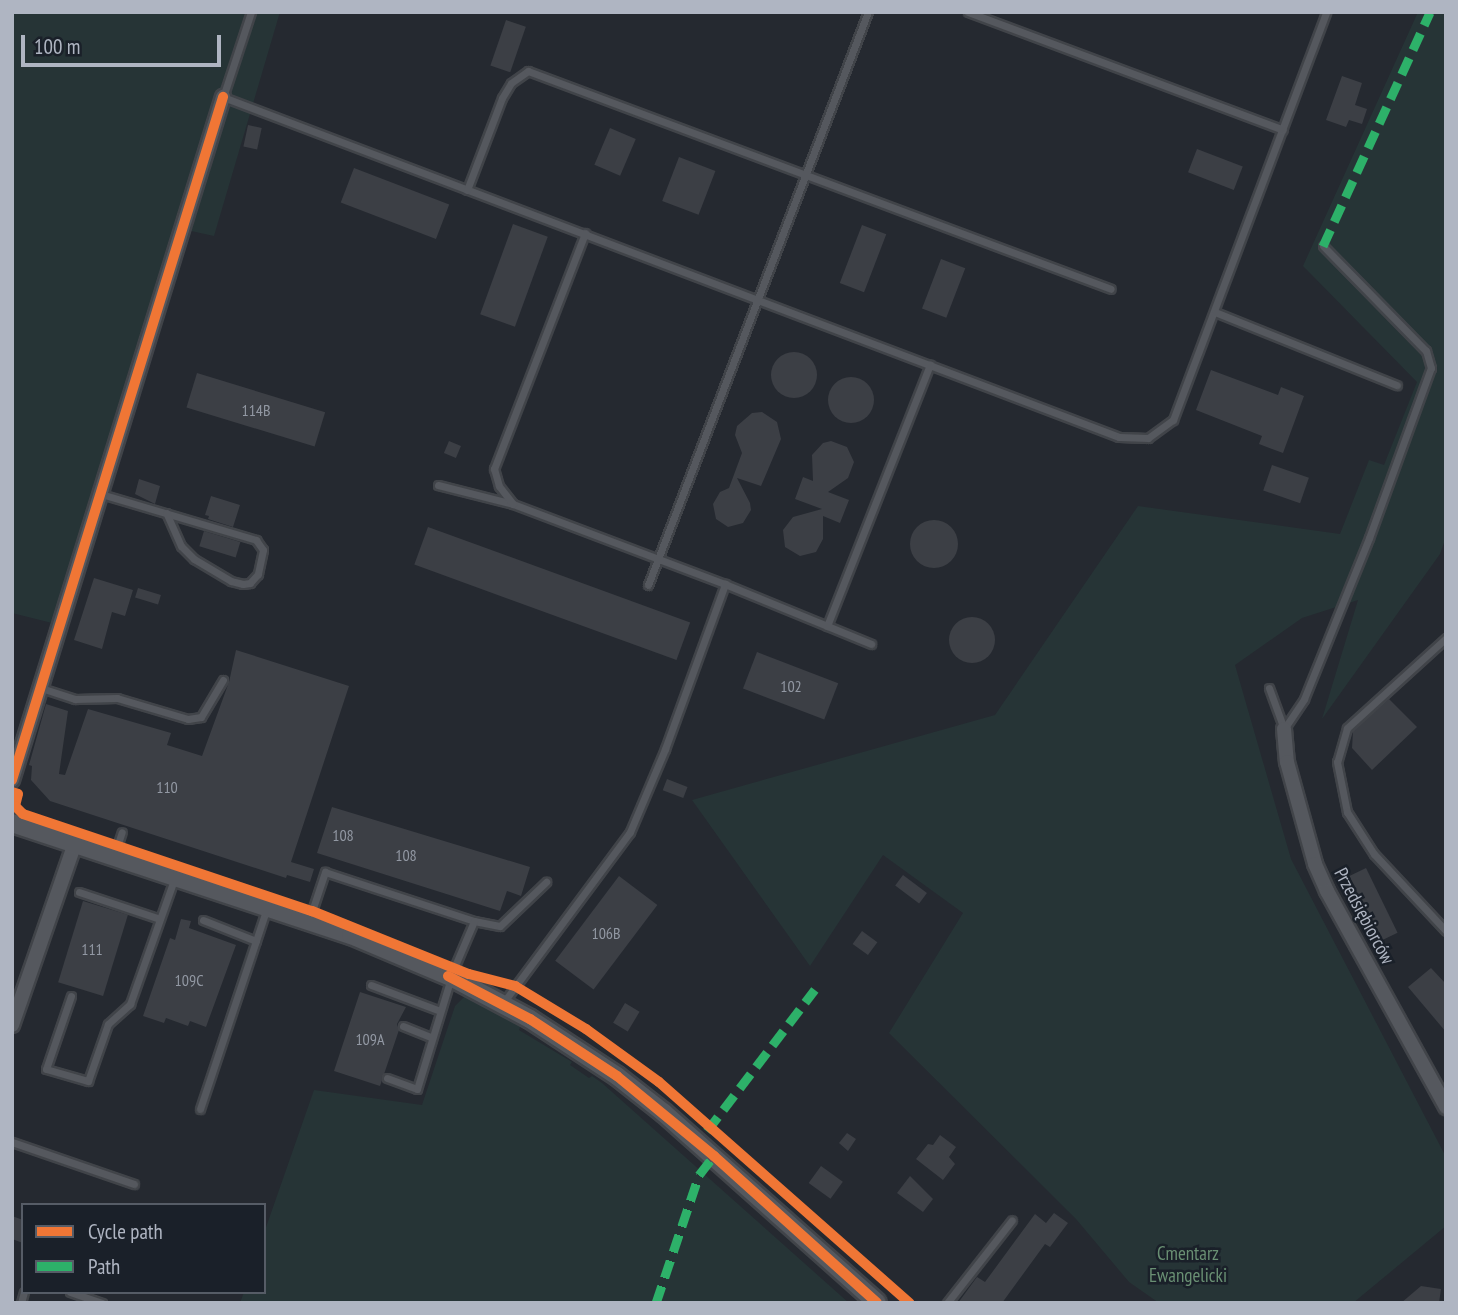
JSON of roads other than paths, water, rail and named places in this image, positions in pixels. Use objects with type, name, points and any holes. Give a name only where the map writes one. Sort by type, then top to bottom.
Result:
[{"type":"street","points":[[12,780],[223,97]]},
{"type":"street","name":"Przedsiębiorców","points":[[1284,730],[1287,762],[1315,864],[1327,891],[1441,1086],[1446,1107]]},
{"type":"street","points":[[12,822],[362,939],[451,977],[502,1004],[617,1076],[664,1113],[877,1303]]},
{"type":"street","points":[[12,1025],[75,843]]},
{"type":"lane","points":[[251,12],[223,97],[1119,437],[1148,438],[1173,421],[1326,12]]},
{"type":"lane","points":[[648,585],[868,12]]},
{"type":"lane","points":[[968,12],[1283,130]]},
{"type":"lane","points":[[467,190],[502,98],[511,83],[528,71],[1111,289]]},
{"type":"lane","points":[[513,504],[499,486],[494,469],[584,233]]},
{"type":"lane","points":[[1284,730],[1304,699],[1369,538],[1431,368],[1426,351],[1323,246]]},
{"type":"lane","points":[[1215,312],[1397,385]]},
{"type":"lane","points":[[827,626],[930,365]]},
{"type":"lane","points":[[438,485],[513,504],[659,558],[871,644]]},
{"type":"lane","points":[[100,494],[166,513],[256,540],[263,550],[258,574],[250,583],[243,584],[231,581],[194,559],[181,546],[166,513]]},
{"type":"lane","points":[[502,1004],[630,832],[682,703],[725,584]]},
{"type":"lane","points":[[1446,638],[1347,728],[1337,762],[1347,812],[1374,854],[1446,931]]},
{"type":"lane","points":[[40,688],[75,699],[117,698],[188,719],[201,717],[223,680]]},
{"type":"lane","points":[[1269,688],[1284,730]]},
{"type":"lane","points":[[114,856],[122,832]]},
{"type":"lane","points":[[308,921],[325,872],[474,921],[500,926],[546,881]]},
{"type":"lane","points":[[71,996],[46,1069],[88,1081],[108,1024],[130,1004],[175,876]]},
{"type":"lane","points":[[79,892],[160,919]]},
{"type":"lane","points":[[200,1109],[268,907]]},
{"type":"lane","points":[[202,920],[256,941]]},
{"type":"lane","points":[[387,1078],[417,1089],[451,977],[474,921]]},
{"type":"lane","points":[[371,985],[440,1011]]},
{"type":"lane","points":[[403,1026],[432,1038]]},
{"type":"lane","points":[[12,1142],[134,1184]]},
{"type":"lane","points":[[948,1302],[1012,1220]]},
{"type":"lane","points":[[76,1294],[102,1303]]},
{"type":"park label","name":"Cmentarz Ewangelicki","points":[[1188,1265]]}]
